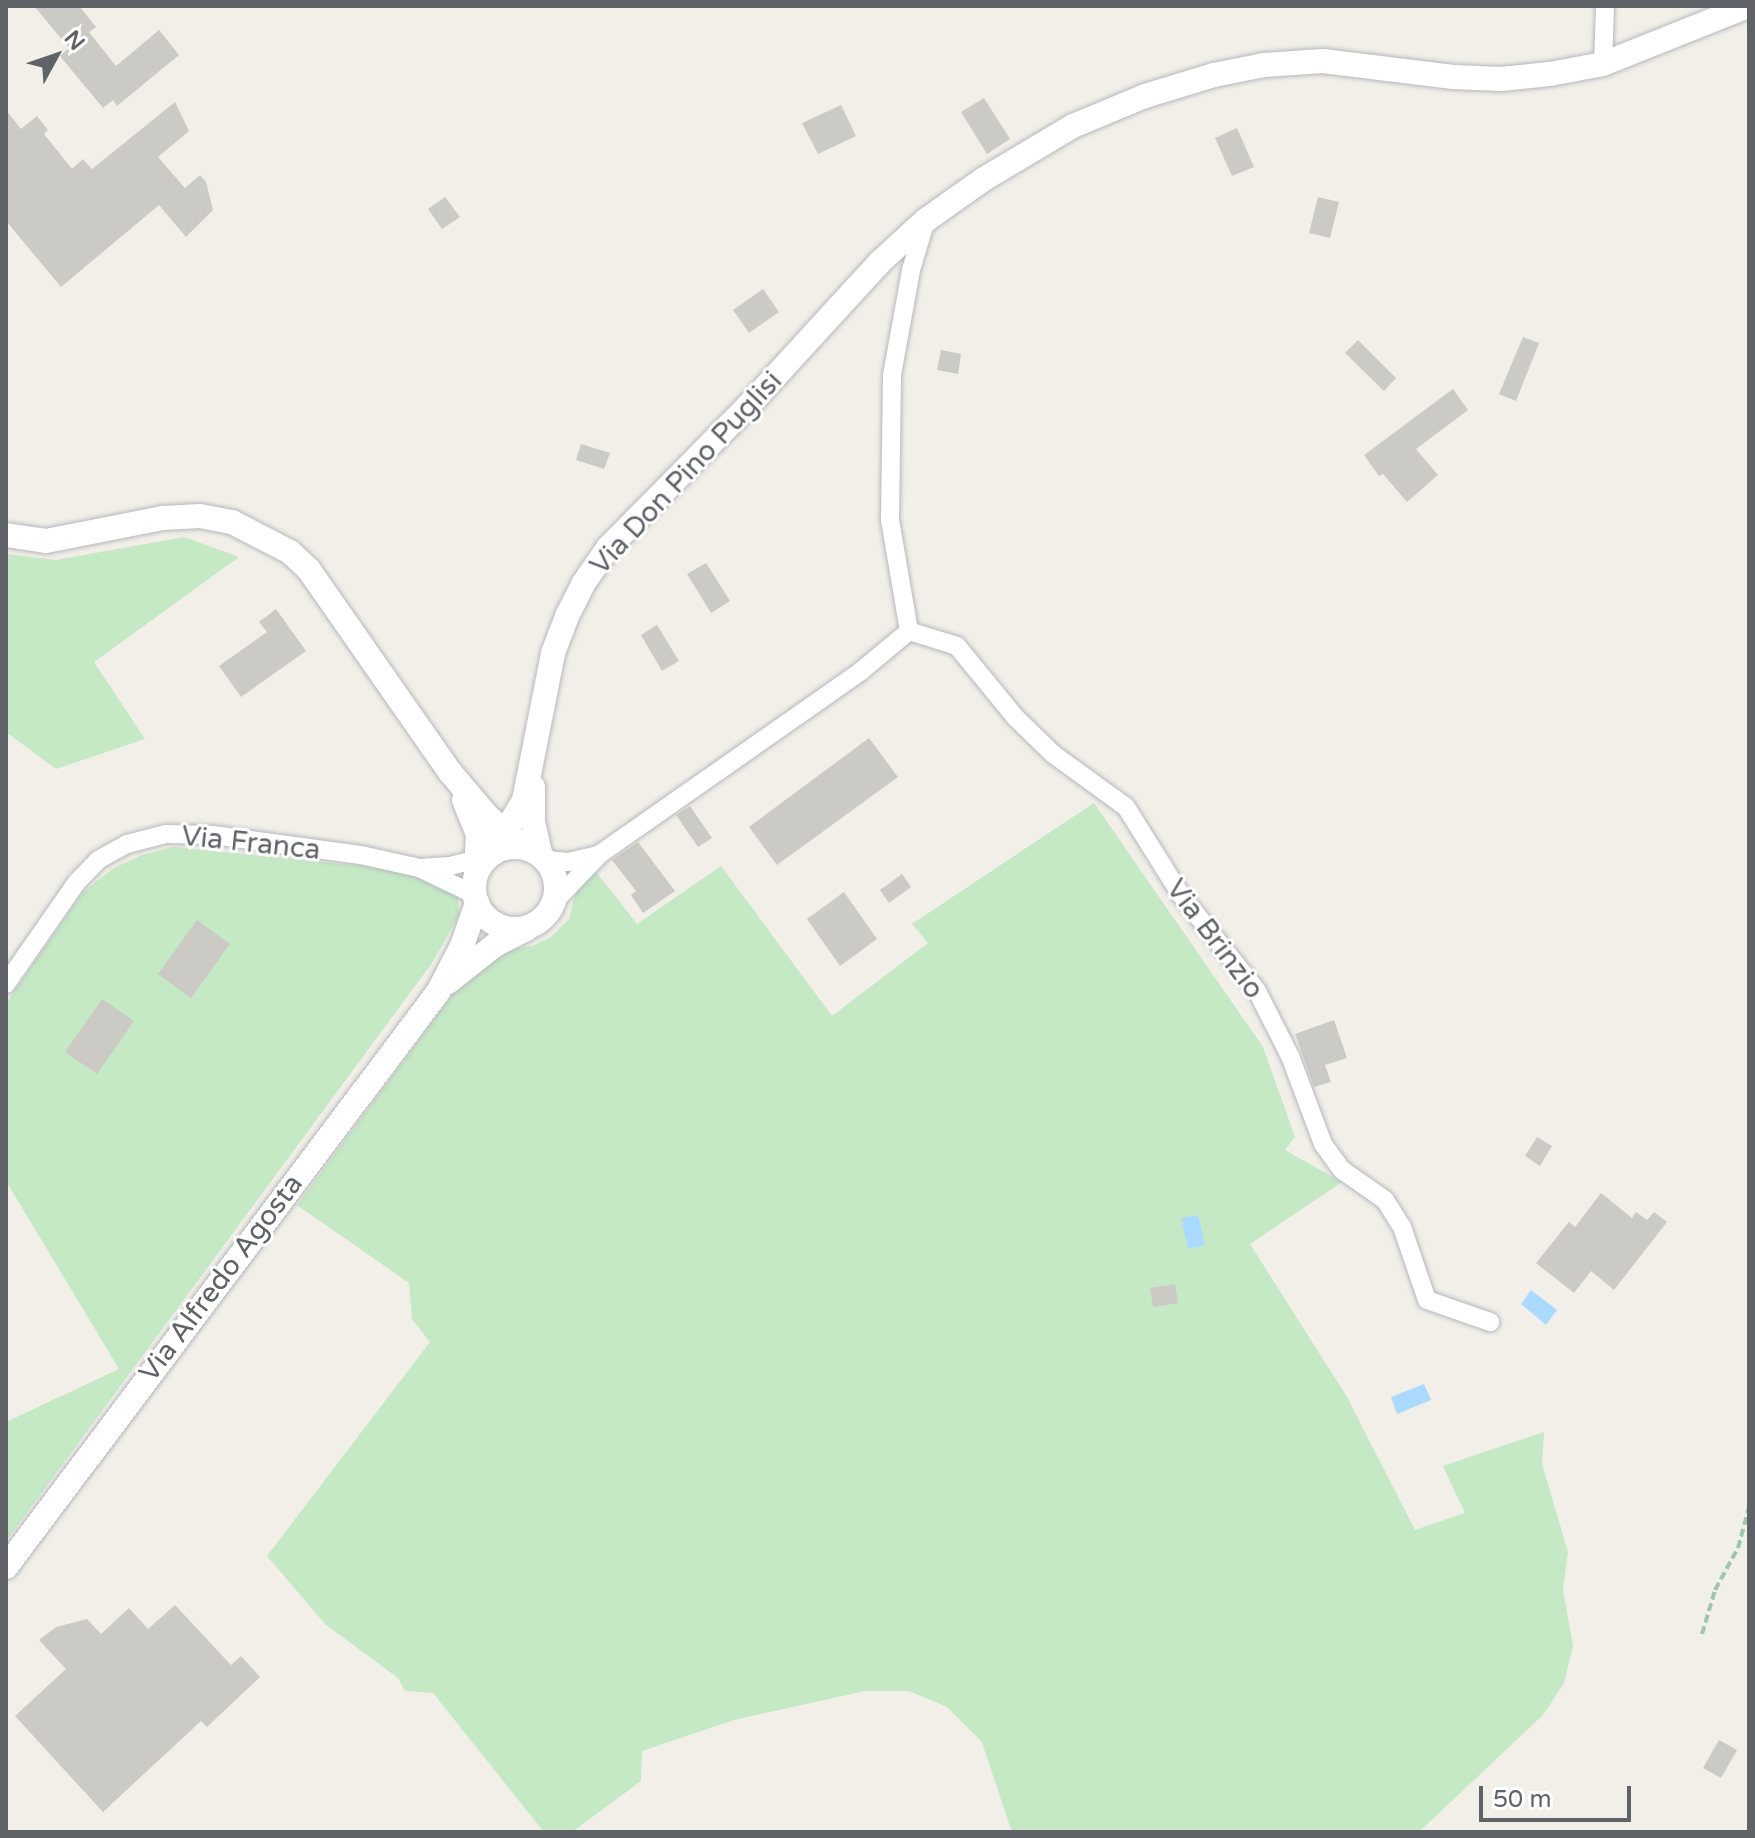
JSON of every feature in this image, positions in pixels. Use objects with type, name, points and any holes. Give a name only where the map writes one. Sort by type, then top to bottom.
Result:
[{"type":"street","points":[[1603,64],[1605,6]]},
{"type":"street","name":"Via Don Pino Puglisi","points":[[533,773],[553,653],[583,584],[608,548],[749,405],[880,262],[926,220],[984,179],[1073,126],[1145,96],[1214,75],[1264,65],[1323,61],[1453,77],[1501,79],[1603,64],[1748,6]]},
{"type":"street","points":[[6,535],[46,541],[163,518],[200,516],[232,522],[290,552],[309,570],[450,772],[484,864],[492,923],[516,930],[528,927],[539,922],[600,854],[861,671],[909,631],[890,520],[892,375],[911,270],[926,220]]},
{"type":"street","name":"Via Brinzio","points":[[909,631],[957,646],[1034,736],[1126,807],[1181,895],[1257,991],[1290,1056],[1323,1144],[1342,1170],[1385,1200],[1402,1227],[1427,1300],[1490,1322]]},
{"type":"street","points":[[533,773],[533,822],[538,855],[556,880],[554,902]]},
{"type":"street","name":"Via Alfredo Agosta","points":[[6,1567],[438,992],[462,946],[484,864],[524,800],[533,773]]},
{"type":"street","name":"Via Franca","points":[[6,984],[77,882],[98,860],[127,844],[166,834],[213,835],[361,855],[419,868]]},
{"type":"street","points":[[419,868],[484,864],[514,847],[568,862],[600,854]]},
{"type":"street","points":[[450,866],[463,858],[484,864]]},
{"type":"street","points":[[419,868],[484,864]]},
{"type":"street","name":"Via Alfredo Agosta","points":[[438,992],[477,957],[528,927]]},
{"type":"path","points":[[1702,1634],[1715,1590],[1738,1548],[1749,1507]]},
{"type":"green space","points":[[184,537],[239,557],[94,662],[145,739],[56,769],[6,732],[6,554],[56,560]]},
{"type":"green space","points":[[1094,803],[1263,1047],[1295,1137],[1285,1150],[1342,1182],[1250,1244],[1347,1397],[1415,1530],[1465,1513],[1443,1466],[1544,1432],[1542,1464],[1568,1552],[1563,1590],[1573,1646],[1564,1683],[1543,1715],[1419,1832],[1012,1832],[982,1742],[947,1707],[909,1691],[865,1691],[734,1720],[642,1751],[641,1781],[572,1832],[544,1832],[433,1693],[405,1691],[398,1678],[325,1624],[267,1556],[430,1342],[412,1319],[409,1283],[297,1205],[478,960],[497,951],[532,946],[551,937],[569,919],[578,882],[593,868],[637,924],[721,866],[832,1016],[928,943],[912,924]]},
{"type":"green space","points":[[173,847],[415,871],[451,887],[458,898],[459,915],[432,963],[6,1541],[6,1422],[119,1369],[6,1181],[6,1003],[83,892],[114,868],[142,855]]},
{"type":"water","points":[[1198,1215],[1205,1245],[1188,1249],[1181,1218]]},
{"type":"water","points":[[1531,1290],[1557,1310],[1546,1325],[1521,1304]]},
{"type":"water","points":[[1424,1384],[1431,1400],[1397,1414],[1391,1397]]},
{"type":"building","points":[[34,6],[79,6],[96,27],[89,32],[116,66],[159,30],[179,55],[117,106],[113,100],[103,108],[60,56],[69,48]]},
{"type":"building","points":[[984,98],[1010,139],[987,154],[961,112]]},
{"type":"building","points":[[175,102],[189,131],[158,157],[185,188],[200,175],[206,182],[213,210],[186,237],[159,205],[61,287],[6,221],[6,110],[21,129],[37,116],[48,130],[44,134],[72,169],[83,159],[92,169]]},
{"type":"building","points":[[841,105],[856,136],[818,154],[802,123]]},
{"type":"building","points":[[1237,128],[1254,167],[1232,176],[1215,138]]},
{"type":"building","points":[[445,197],[460,217],[442,229],[428,209]]},
{"type":"building","points":[[1318,197],[1339,202],[1330,238],[1309,233]]},
{"type":"building","points":[[763,289],[779,312],[749,333],[733,310]]},
{"type":"building","points":[[1523,337],[1539,343],[1516,401],[1499,394]]},
{"type":"building","points":[[1358,340],[1396,378],[1384,391],[1345,353]]},
{"type":"building","points":[[941,350],[961,354],[958,374],[937,370]]},
{"type":"building","points":[[1453,389],[1468,410],[1416,449],[1438,475],[1407,502],[1383,474],[1379,476],[1364,455]]},
{"type":"building","points":[[581,444],[610,453],[604,469],[576,460]]},
{"type":"building","points":[[706,563],[730,601],[711,613],[687,574]]},
{"type":"building","points":[[276,609],[306,651],[241,697],[219,666],[267,632],[259,622]]},
{"type":"building","points":[[657,625],[679,661],[662,671],[641,635]]},
{"type":"building","points":[[869,738],[898,777],[777,865],[749,827]]},
{"type":"building","points":[[690,806],[712,838],[698,847],[676,815]]},
{"type":"building","points":[[638,842],[675,891],[643,913],[631,895],[636,891],[612,860]]},
{"type":"building","points":[[902,874],[911,887],[889,903],[880,890]]},
{"type":"building","points":[[844,892],[877,939],[840,966],[807,919]]},
{"type":"building","points":[[197,920],[230,944],[191,998],[158,974]]},
{"type":"building","points":[[102,999],[134,1021],[97,1074],[65,1052]]},
{"type":"building","points":[[1334,1020],[1347,1058],[1325,1065],[1331,1082],[1314,1087],[1295,1034]]},
{"type":"building","points":[[1537,1137],[1552,1146],[1540,1166],[1525,1156]]},
{"type":"building","points":[[1601,1193],[1632,1218],[1636,1212],[1647,1220],[1654,1212],[1667,1222],[1614,1290],[1591,1271],[1574,1293],[1536,1263],[1569,1222],[1575,1227]]},
{"type":"building","points":[[1175,1284],[1178,1303],[1153,1307],[1150,1288]]},
{"type":"building","points":[[175,1605],[231,1665],[241,1656],[260,1677],[207,1727],[201,1721],[103,1812],[15,1716],[66,1669],[39,1640],[56,1627],[87,1619],[101,1634],[129,1608],[148,1629]]},
{"type":"building","points":[[1719,1740],[1737,1750],[1721,1778],[1703,1768]]}]
